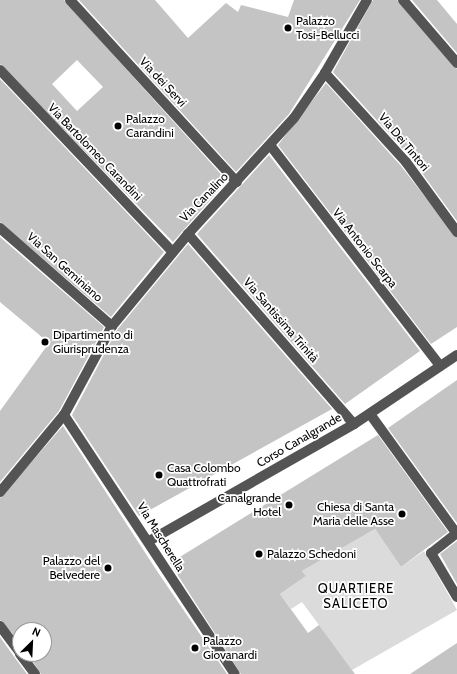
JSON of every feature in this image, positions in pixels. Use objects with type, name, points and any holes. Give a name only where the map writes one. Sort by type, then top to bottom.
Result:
[{"type":"street","name":"Via dei Servi","points":[[70,0],[237,182]]},
{"type":"street","name":"Via Canalino","points":[[0,492],[64,415],[112,326],[172,251],[270,146],[325,73],[367,0]]},
{"type":"street","points":[[403,0],[457,63]]},
{"type":"street","name":"Via Bartolomeo Carandini","points":[[0,70],[172,251]]},
{"type":"street","name":"Via Dei Tintori","points":[[325,73],[406,162],[457,232]]},
{"type":"street","name":"Via Antonio Scarpa","points":[[270,146],[440,366]]},
{"type":"street","name":"Via San Geminiano","points":[[0,228],[112,326]]},
{"type":"street","name":"Via Santissima Trinità","points":[[188,234],[354,424]]},
{"type":"street","name":"Corso Canalgrande","points":[[149,541],[354,424],[457,355]]},
{"type":"street","points":[[370,414],[457,534],[431,553],[457,597]]},
{"type":"street","name":"Via Mascherella","points":[[64,415],[149,541],[235,674]]},
{"type":"street","points":[[0,626],[12,643]]},
{"type":"street","points":[[26,662],[35,674]]},
{"type":"shaded area","points":[[375,529],[401,567],[424,551],[457,610],[352,670],[302,602],[291,609],[280,594],[306,576],[302,571]]},
{"type":"building","name":"Palazzo Carandini","points":[[0,0],[64,0],[227,181],[173,242],[0,64]],"holes":[[[77,60],[103,87],[77,111],[52,84]]]},
{"type":"building","points":[[79,0],[155,0],[188,38],[226,3],[238,12],[241,5],[288,17],[294,0],[360,0],[289,114],[236,172]]},
{"type":"building","points":[[373,0],[397,0],[457,69],[457,221],[411,158],[333,72]]},
{"type":"building","points":[[412,0],[437,0],[457,24],[457,53]]},
{"type":"building","points":[[0,79],[164,252],[111,317],[0,222]]},
{"type":"building","points":[[326,83],[401,166],[457,238],[457,327],[431,344],[278,145]]},
{"type":"building","points":[[269,155],[420,351],[345,404],[197,234]]},
{"type":"building","name":"Dipartimento di Giurisprudenza","points":[[0,237],[104,327],[59,411],[0,482],[0,411],[49,343],[0,302]]},
{"type":"building","points":[[188,244],[332,409],[139,516],[72,415],[117,330]]},
{"type":"building","points":[[457,380],[457,523],[388,428]]},
{"type":"building","points":[[63,426],[157,571],[227,674],[41,674],[33,662],[52,662],[52,622],[12,622],[12,633],[0,620],[0,498]]},
{"type":"building","points":[[378,435],[448,532],[401,567],[375,529],[302,571],[306,576],[280,594],[308,633],[319,625],[355,674],[241,674],[170,563]]},
{"type":"building","points":[[457,541],[457,584],[440,554]]},
{"type":"building","points":[[0,637],[12,654],[12,662],[18,662],[27,674],[0,674]]},
{"type":"building","points":[[457,643],[457,674],[410,674]]},
{"type":"place","name":"Palazzo Tosi-Bellucci","points":[[288,28]]},
{"type":"place","name":"Palazzo Carandini","points":[[118,126]]},
{"type":"place","name":"Dipartimento di Giurisprudenza","points":[[45,342]]},
{"type":"place","name":"Casa Colombo Quattrofrati","points":[[159,475]]},
{"type":"place","name":"Canalgrande Hotel","points":[[289,505]]},
{"type":"place","name":"Chiesa di Santa Maria delle Asse","points":[[402,514]]},
{"type":"place","name":"Palazzo Schedoni","points":[[259,554]]},
{"type":"place","name":"Palazzo del Belvedere","points":[[108,568]]},
{"type":"place","name":"Palazzo Giovanardi","points":[[195,648]]},
{"type":"district","name":"QUARTIERE SALICETO","points":[[356,596]]}]
